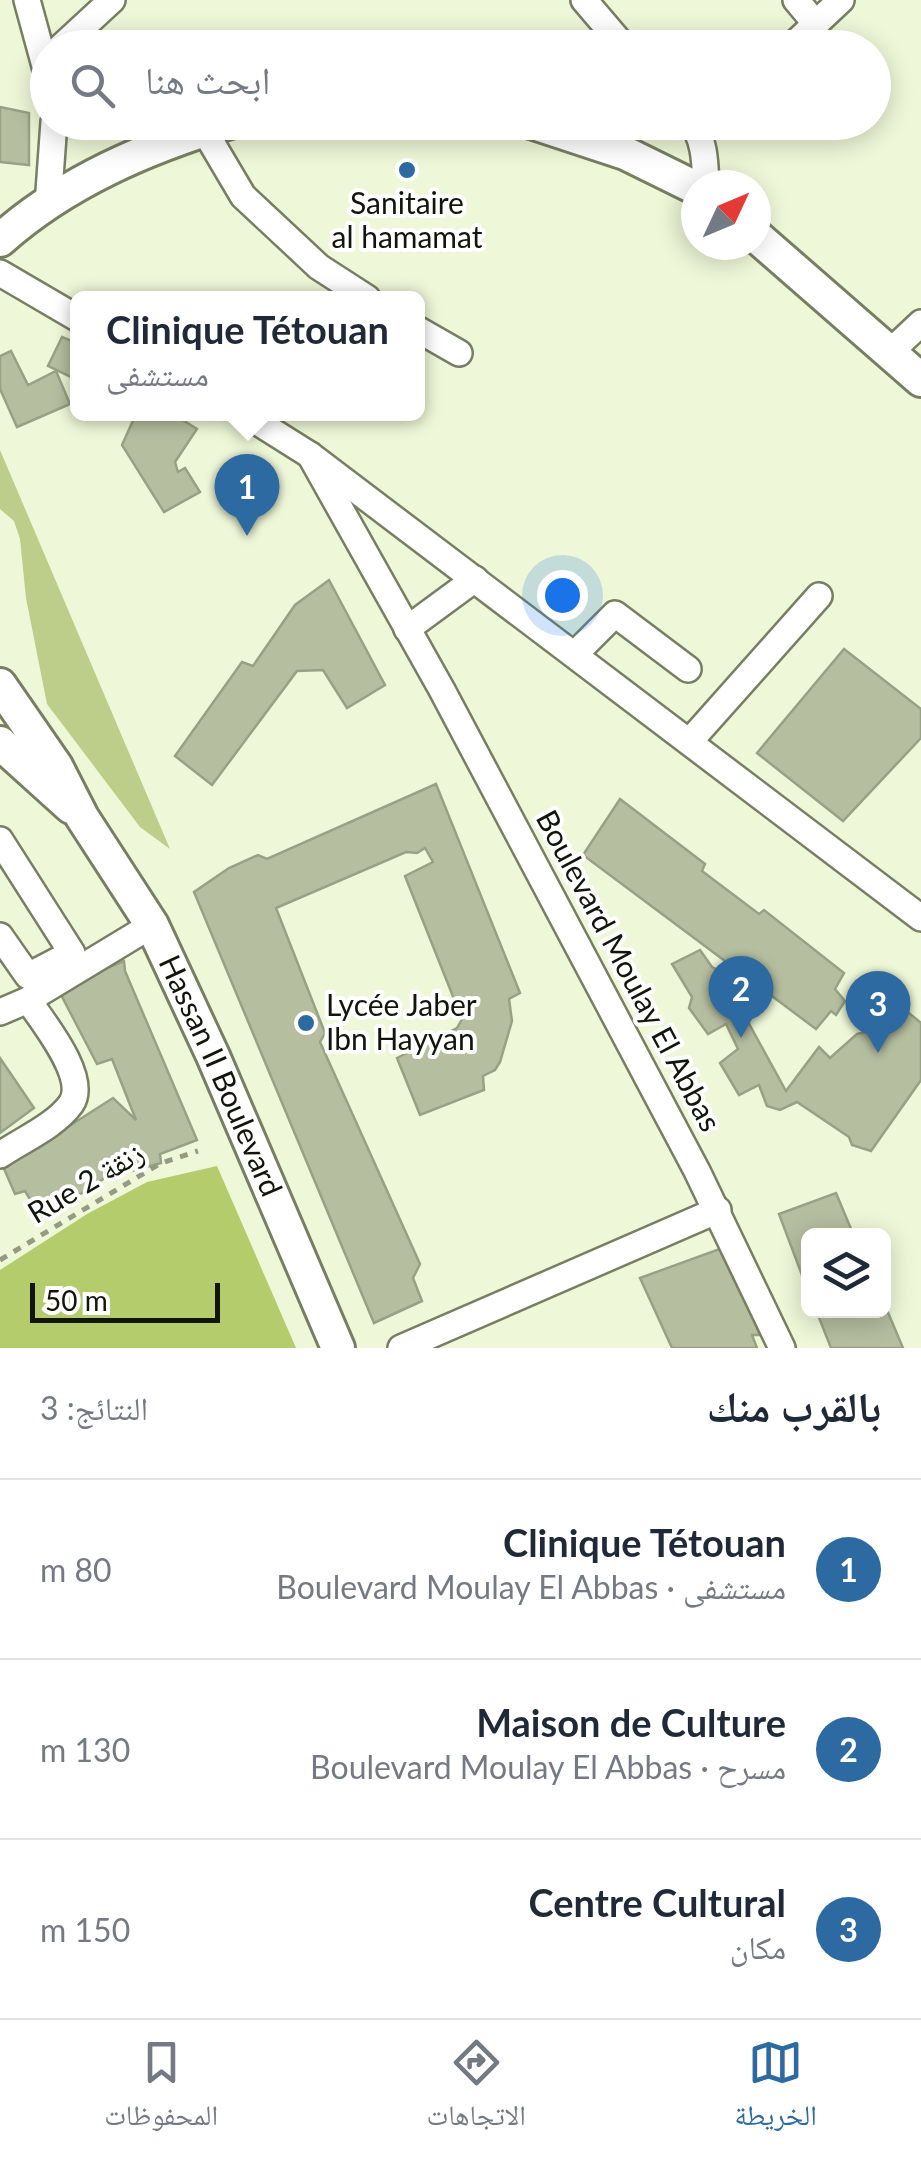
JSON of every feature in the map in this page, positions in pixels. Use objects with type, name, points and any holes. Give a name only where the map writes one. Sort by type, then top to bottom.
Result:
[{"type":"main road","points":[[0,240],[120,161],[178,140]]},
{"type":"main road","points":[[585,140],[624,153],[681,181]]},
{"type":"main road","points":[[771,249],[921,380]]},
{"type":"main road","name":"Hassan II Boulevard","points":[[0,686],[56,766],[82,817],[152,925],[213,1056],[338,1348]]},
{"type":"main road","name":"Hassan II Boulevard","points":[[0,743],[82,817]]},
{"type":"street","points":[[28,0],[39,30]]},
{"type":"street","points":[[82,30],[112,0]]},
{"type":"street","points":[[584,0],[610,30]]},
{"type":"street","points":[[796,0],[816,24]]},
{"type":"street","points":[[810,30],[841,0]]},
{"type":"street","points":[[48,205],[53,140]]},
{"type":"street","points":[[222,140],[243,196],[319,267],[356,291]]},
{"type":"street","points":[[701,140],[705,170]]},
{"type":"street","points":[[0,273],[70,314]]},
{"type":"street","points":[[888,354],[921,323]]},
{"type":"street","points":[[425,334],[459,353]]},
{"type":"street","points":[[256,421],[310,456],[475,579],[921,918]]},
{"type":"street","name":"Boulevard Moulay El Abbas","points":[[310,456],[408,628],[718,1210],[782,1348]]},
{"type":"street","points":[[408,628],[475,579]]},
{"type":"street","points":[[690,742],[819,596]]},
{"type":"street","points":[[575,654],[615,614],[688,669]]},
{"type":"street","points":[[0,840],[72,953],[28,976],[0,936]]},
{"type":"street","points":[[0,1012],[28,1000],[152,925]]},
{"type":"street","points":[[0,1155],[68,1108],[76,1088],[56,1042],[28,1000]]},
{"type":"street","points":[[401,1348],[718,1210]]},
{"type":"path","name":"Rue 2 زنقة","points":[[0,1260],[162,1163],[198,1152]]},
{"type":"green space","points":[[0,450],[170,849],[140,827],[47,704],[26,598],[20,539],[14,521],[0,509]]},
{"type":"green space","points":[[217,1166],[296,1348],[0,1348],[0,1270],[87,1214],[147,1182]]},
{"type":"building","points":[[0,107],[29,113],[29,165],[0,162]]},
{"type":"building","points":[[62,337],[70,340],[70,377],[48,366]]},
{"type":"building","points":[[11,351],[28,385],[56,371],[70,404],[17,427],[0,389],[0,356]]},
{"type":"building","points":[[133,421],[184,421],[197,429],[175,462],[178,472],[185,468],[200,492],[164,512],[122,445]]},
{"type":"building","points":[[329,580],[385,685],[347,708],[323,670],[297,671],[212,785],[175,756],[242,662],[253,666],[295,605]]},
{"type":"building","points":[[844,649],[921,709],[921,738],[843,821],[757,753]]},
{"type":"building","points":[[436,784],[520,993],[509,999],[512,1021],[500,1062],[483,1076],[484,1090],[420,1115],[397,1058],[457,1028],[462,1019],[405,876],[433,862],[425,848],[417,853],[406,852],[276,908],[325,1033],[320,1042],[420,1264],[413,1278],[422,1301],[374,1323],[194,892],[229,868],[258,855],[267,859]]},
{"type":"building","points":[[620,799],[705,864],[702,871],[759,914],[764,910],[844,973],[835,989],[845,1001],[836,1015],[831,1011],[816,1029],[583,855]]},
{"type":"building","points":[[700,950],[712,967],[720,971],[786,1091],[819,1047],[830,1058],[857,1034],[870,1031],[885,1007],[897,1016],[903,1008],[921,1023],[921,1080],[871,1151],[852,1145],[849,1137],[797,1102],[780,1110],[767,1106],[759,1085],[739,1095],[720,1063],[738,1049],[726,1024],[708,1034],[689,1008],[692,997],[672,964]]},
{"type":"building","points":[[124,961],[197,1140],[160,1154],[161,1163],[105,1178],[42,1219],[25,1191],[15,1194],[2,1164],[113,1098],[136,1120],[112,1059],[97,1064],[58,989]]},
{"type":"building","points":[[0,1058],[34,1108],[0,1133]]},
{"type":"building","points":[[836,1193],[851,1228],[801,1228],[801,1272],[779,1214]]},
{"type":"building","points":[[725,1247],[760,1335],[752,1335],[757,1348],[672,1348],[640,1278]]},
{"type":"building","points":[[819,1318],[890,1318],[903,1348],[831,1348]]},
{"type":"place","name":"Sanitaire al hamamat","points":[[407,170]]},
{"type":"place","name":"Clinique Tétouan","points":[[247,536]]},
{"type":"place","name":"Lycée Jaber Ibn Hayyan","points":[[306,1023]]},
{"type":"place","name":"Maison de Culture","points":[[741,1038]]},
{"type":"place","name":"Centre Cultural","points":[[878,1053]]}]
